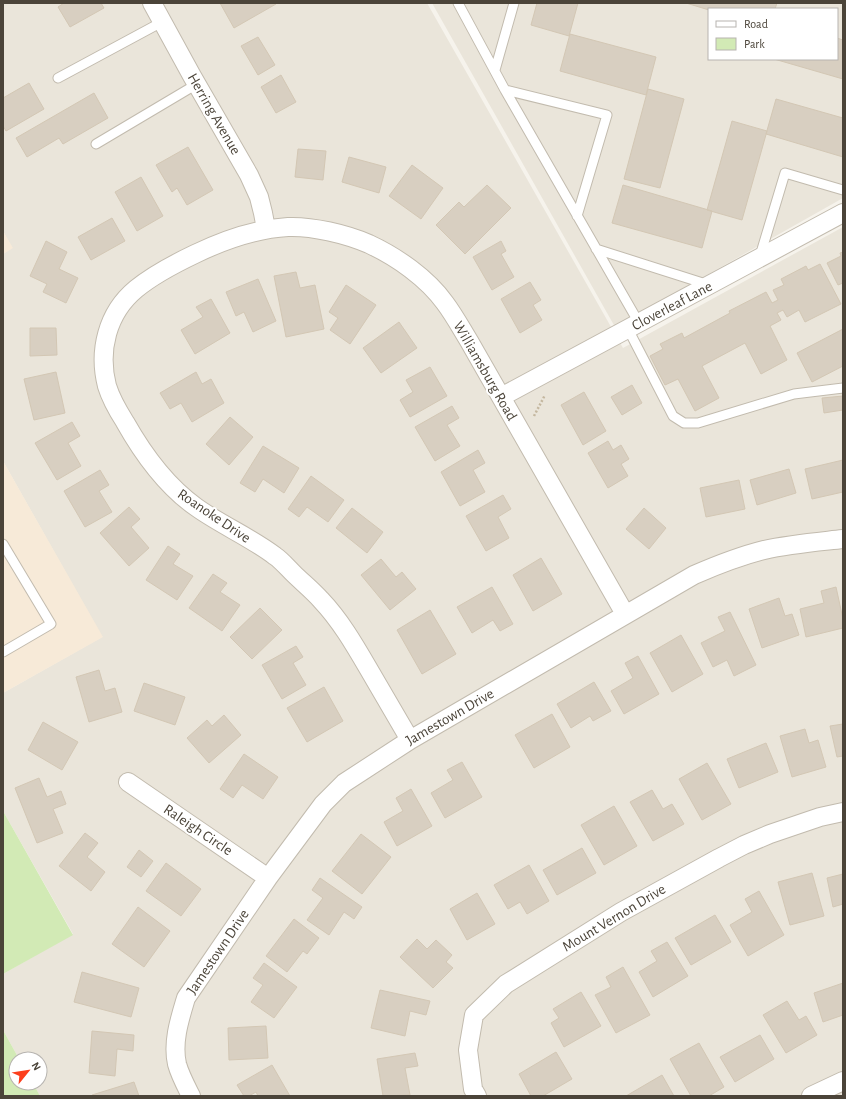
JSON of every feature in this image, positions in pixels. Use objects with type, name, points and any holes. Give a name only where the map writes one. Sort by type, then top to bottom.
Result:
[{"type":"street","name":"Herring Avenue","points":[[152,3],[249,174],[259,197],[266,230]]},
{"type":"street","name":"Cloverleaf Lane","points":[[501,397],[843,213]]},
{"type":"street","name":"Williamsburg Road","points":[[266,230],[291,227],[339,234],[368,243],[392,256],[411,270],[428,284],[445,302],[469,341],[625,614]]},
{"type":"street","name":"Roanoke Drive","points":[[266,230],[218,243],[178,262],[134,290],[114,315],[107,333],[103,353],[108,388],[118,410],[135,440],[150,462],[170,486],[196,508],[276,556],[322,601],[340,622],[353,642],[410,740]]},
{"type":"street","name":"Jamestown Drive","points":[[191,1096],[177,1063],[176,1041],[180,1016],[186,998],[268,878],[323,804],[350,779],[410,740],[694,575],[741,556],[764,550],[796,544],[843,539]]},
{"type":"street","name":"Raleigh Circle","points":[[128,782],[268,878]]},
{"type":"street","name":"Mount Vernon Drive","points":[[477,1096],[473,1089],[468,1050],[474,1015],[506,984],[621,912],[744,845],[770,834],[820,817],[843,812]]},
{"type":"street","points":[[811,1096],[843,1081]]},
{"type":"lane","points":[[458,3],[505,90],[596,249],[634,326],[673,416],[684,423],[698,423],[794,394],[843,388]]},
{"type":"lane","points":[[495,70],[514,3]]},
{"type":"lane","points":[[58,78],[162,22]]},
{"type":"lane","points":[[96,144],[197,84]]},
{"type":"lane","points":[[505,90],[607,115],[577,216]]},
{"type":"lane","points":[[760,258],[785,173],[843,190]]},
{"type":"lane","points":[[596,249],[710,285]]},
{"type":"lane","points":[[3,544],[51,624],[3,652]]},
{"type":"shaded area","points":[[3,3],[427,3],[623,348],[843,227],[843,1096],[40,1096],[37,1091],[48,1091],[48,1051],[15,1051],[3,1030],[3,974],[73,934],[3,811],[3,693],[102,637],[3,461],[3,254],[12,248],[3,231]]},
{"type":"shaded area","points":[[432,3],[843,3],[843,198],[615,327]]},
{"type":"shaded area","points":[[3,231],[13,248],[3,254]]},
{"type":"shaded area","points":[[3,461],[103,637],[3,693]]},
{"type":"green space","points":[[3,811],[73,935],[3,974]]},
{"type":"green space","points":[[3,1030],[15,1051],[8,1051],[8,1091],[37,1091],[40,1096],[3,1096]]},
{"type":"building","points":[[64,3],[101,3],[104,8],[70,27],[58,7]]},
{"type":"building","points":[[220,3],[276,3],[276,4],[234,28]]},
{"type":"building","points":[[537,3],[578,3],[569,36],[531,25]]},
{"type":"building","points":[[686,3],[777,3],[775,8],[708,8],[708,10]]},
{"type":"building","points":[[570,34],[656,57],[646,95],[560,71]]},
{"type":"building","points":[[258,37],[275,65],[258,75],[241,46]]},
{"type":"building","points":[[838,38],[843,40],[843,79],[777,60],[838,60]]},
{"type":"building","points":[[281,75],[296,102],[276,113],[261,87]]},
{"type":"building","points":[[29,83],[44,109],[6,131],[3,126],[3,98]]},
{"type":"building","points":[[648,89],[684,99],[660,188],[624,179]]},
{"type":"building","points":[[94,93],[108,118],[63,144],[59,138],[27,157],[16,138]]},
{"type":"building","points":[[776,99],[843,118],[843,157],[766,134]]},
{"type":"building","points":[[732,121],[767,131],[742,220],[707,210]]},
{"type":"building","points":[[188,147],[213,190],[187,205],[177,188],[172,192],[156,165]]},
{"type":"building","points":[[298,149],[326,151],[323,180],[295,177]]},
{"type":"building","points":[[349,157],[386,167],[379,193],[342,182]]},
{"type":"building","points":[[412,165],[443,188],[421,219],[389,196]]},
{"type":"building","points":[[141,177],[163,216],[137,231],[115,192]]},
{"type":"building","points":[[487,185],[511,208],[465,254],[436,225],[459,202],[464,207]]},
{"type":"building","points":[[623,185],[712,211],[702,248],[612,223]]},
{"type":"building","points":[[112,218],[125,241],[91,260],[78,237]]},
{"type":"building","points":[[46,241],[67,252],[59,269],[78,278],[66,303],[43,292],[47,284],[30,276]]},
{"type":"building","points":[[501,241],[506,251],[501,254],[514,277],[492,290],[473,257]]},
{"type":"building","points":[[843,252],[843,283],[838,285],[827,263],[841,256],[840,253]]},
{"type":"building","points":[[820,264],[841,304],[805,322],[799,310],[787,317],[783,310],[777,313],[781,320],[770,326],[787,360],[761,374],[745,343],[702,366],[719,398],[695,411],[678,379],[665,385],[650,356],[663,349],[660,344],[682,333],[684,338],[730,313],[729,311],[766,292],[772,303],[778,300],[773,290],[784,285],[781,279],[806,266],[808,270]]},
{"type":"building","points":[[296,272],[300,288],[315,285],[324,329],[286,337],[274,276]]},
{"type":"building","points":[[258,279],[276,321],[253,332],[244,312],[236,316],[226,292]]},
{"type":"building","points":[[530,282],[541,300],[533,305],[542,320],[520,333],[501,299]]},
{"type":"building","points":[[346,285],[376,305],[350,344],[330,330],[338,318],[329,312]]},
{"type":"building","points":[[211,299],[230,333],[195,354],[181,330],[203,317],[196,307]]},
{"type":"building","points":[[399,322],[417,348],[381,373],[363,348]]},
{"type":"building","points":[[30,328],[56,328],[57,355],[30,356]]},
{"type":"building","points":[[843,329],[843,366],[812,382],[797,353]]},
{"type":"building","points":[[430,367],[447,396],[410,417],[400,400],[413,392],[406,380]]},
{"type":"building","points":[[56,372],[65,413],[34,420],[24,379]]},
{"type":"building","points":[[196,372],[202,384],[211,379],[224,403],[192,422],[181,403],[170,409],[160,393]]},
{"type":"building","points":[[632,385],[642,403],[622,415],[611,397]]},
{"type":"building","points":[[584,392],[606,431],[583,445],[561,405]]},
{"type":"building","points":[[843,396],[843,410],[824,413],[822,398]]},
{"type":"building","points":[[452,406],[459,418],[447,425],[460,446],[435,461],[415,427]]},
{"type":"building","points":[[230,417],[253,437],[229,465],[206,444]]},
{"type":"building","points":[[72,422],[80,436],[68,443],[81,466],[57,480],[35,443]]},
{"type":"building","points":[[608,441],[613,450],[621,445],[629,459],[621,464],[628,476],[608,488],[588,453]]},
{"type":"building","points":[[263,446],[299,468],[284,493],[263,479],[255,492],[240,483]]},
{"type":"building","points":[[478,450],[485,463],[473,470],[485,492],[460,506],[441,472]]},
{"type":"building","points":[[843,460],[843,492],[812,499],[805,469]]},
{"type":"building","points":[[789,469],[796,493],[757,505],[750,480]]},
{"type":"building","points":[[100,470],[109,485],[99,491],[112,512],[85,527],[64,491]]},
{"type":"building","points":[[311,476],[344,500],[328,522],[307,507],[299,517],[288,509]]},
{"type":"building","points":[[739,480],[745,509],[706,517],[700,488]]},
{"type":"building","points":[[503,495],[511,509],[498,517],[509,538],[486,551],[466,516]]},
{"type":"building","points":[[129,507],[140,519],[131,527],[149,548],[129,566],[100,533]]},
{"type":"building","points":[[352,508],[383,532],[367,553],[336,528]]},
{"type":"building","points":[[644,508],[666,528],[649,549],[626,529]]},
{"type":"building","points":[[168,546],[180,554],[173,564],[193,576],[177,600],[146,580]]},
{"type":"building","points":[[541,558],[562,594],[533,611],[513,575]]},
{"type":"building","points":[[381,559],[396,577],[402,572],[416,589],[390,610],[361,575]]},
{"type":"building","points":[[213,574],[227,583],[220,592],[240,605],[222,631],[189,608]]},
{"type":"building","points":[[492,587],[513,624],[500,631],[493,620],[472,633],[457,607]]},
{"type":"building","points":[[836,587],[843,619],[843,628],[806,637],[800,609],[824,603],[821,591]]},
{"type":"building","points":[[779,598],[785,616],[792,614],[799,635],[762,648],[749,609]]},
{"type":"building","points":[[260,608],[282,630],[252,659],[230,637]]},
{"type":"building","points":[[430,610],[456,654],[422,674],[397,630]]},
{"type":"building","points":[[730,612],[756,665],[734,676],[727,660],[713,667],[701,643],[725,631],[718,617]]},
{"type":"building","points":[[681,635],[703,674],[672,692],[650,653]]},
{"type":"building","points":[[296,646],[303,657],[293,663],[306,685],[282,699],[262,665]]},
{"type":"building","points":[[638,656],[659,694],[624,714],[611,691],[633,678],[625,663]]},
{"type":"building","points":[[99,670],[105,691],[115,688],[122,712],[89,722],[76,677]]},
{"type":"building","points":[[594,682],[611,711],[593,721],[590,716],[571,728],[557,704]]},
{"type":"building","points":[[144,683],[185,697],[175,725],[134,711]]},
{"type":"building","points":[[324,687],[343,721],[307,742],[287,708]]},
{"type":"building","points":[[552,714],[570,747],[534,768],[515,735]]},
{"type":"building","points":[[224,715],[241,735],[209,763],[187,738],[207,720],[212,726]]},
{"type":"building","points":[[43,722],[78,742],[62,770],[28,750]]},
{"type":"building","points":[[843,724],[843,756],[837,757],[830,726]]},
{"type":"building","points":[[805,729],[809,743],[818,740],[826,767],[792,777],[780,736]]},
{"type":"building","points":[[766,743],[778,772],[739,788],[727,759]]},
{"type":"building","points":[[244,754],[278,777],[263,799],[242,785],[233,798],[220,789]]},
{"type":"building","points":[[462,762],[482,797],[445,818],[431,793],[453,780],[447,770]]},
{"type":"building","points":[[707,763],[731,804],[702,820],[679,779]]},
{"type":"building","points":[[39,778],[47,797],[61,791],[66,804],[53,809],[63,833],[37,843],[15,788]]},
{"type":"building","points":[[411,789],[432,826],[397,846],[384,822],[403,811],[396,798]]},
{"type":"building","points":[[652,790],[663,809],[672,804],[684,824],[653,841],[630,802]]},
{"type":"building","points":[[614,806],[637,846],[604,865],[581,825]]},
{"type":"building","points":[[85,833],[98,843],[87,857],[105,872],[91,891],[59,866]]},
{"type":"building","points":[[361,834],[391,857],[362,894],[332,871]]},
{"type":"building","points":[[582,848],[596,873],[557,895],[543,870]]},
{"type":"building","points":[[139,850],[153,861],[141,877],[127,867]]},
{"type":"building","points":[[166,863],[201,889],[181,916],[146,891]]},
{"type":"building","points":[[529,865],[549,901],[527,914],[520,902],[508,909],[494,885]]},
{"type":"building","points":[[812,873],[824,916],[790,925],[778,882]]},
{"type":"building","points":[[843,874],[843,904],[833,907],[827,878]]},
{"type":"building","points":[[320,878],[362,907],[354,919],[344,912],[329,935],[307,920],[323,898],[312,890]]},
{"type":"building","points":[[759,891],[784,935],[748,956],[730,925],[752,912],[745,899]]},
{"type":"building","points":[[477,893],[495,924],[467,940],[450,909]]},
{"type":"building","points":[[138,907],[170,931],[144,967],[112,944]]},
{"type":"building","points":[[715,915],[731,942],[691,965],[675,938]]},
{"type":"building","points":[[294,919],[319,938],[307,954],[303,951],[287,972],[266,956]]},
{"type":"building","points":[[417,939],[427,949],[436,940],[452,955],[446,962],[453,968],[433,988],[400,957]]},
{"type":"building","points":[[667,942],[688,976],[653,997],[639,972],[657,961],[651,951]]},
{"type":"building","points":[[264,963],[297,987],[274,1018],[251,1002],[263,985],[253,978]]},
{"type":"building","points":[[623,967],[650,1015],[616,1033],[595,995],[611,987],[606,977]]},
{"type":"building","points":[[82,972],[139,988],[131,1017],[74,1002]]},
{"type":"building","points":[[843,983],[843,1015],[823,1022],[814,993]]},
{"type":"building","points":[[380,990],[430,1001],[426,1015],[410,1011],[405,1036],[371,1028]]},
{"type":"building","points":[[581,992],[601,1026],[564,1047],[551,1023],[559,1018],[553,1009]]},
{"type":"building","points":[[787,1001],[799,1020],[806,1016],[817,1035],[786,1053],[763,1015]]},
{"type":"building","points":[[266,1026],[268,1058],[229,1060],[228,1028]]},
{"type":"building","points":[[92,1031],[134,1035],[133,1051],[117,1049],[115,1076],[89,1073]]},
{"type":"building","points":[[760,1035],[774,1059],[735,1082],[720,1057]]},
{"type":"building","points":[[699,1043],[724,1087],[709,1096],[691,1096],[670,1059]]},
{"type":"building","points":[[556,1052],[572,1079],[543,1096],[531,1096],[519,1074]]},
{"type":"building","points":[[415,1053],[418,1066],[405,1068],[410,1095],[383,1096],[377,1059]]},
{"type":"building","points":[[272,1065],[290,1096],[258,1096],[256,1092],[249,1096],[244,1096],[237,1085]]},
{"type":"building","points":[[662,1075],[674,1096],[626,1096]]},
{"type":"building","points":[[134,1082],[139,1096],[92,1096],[92,1095]]}]
